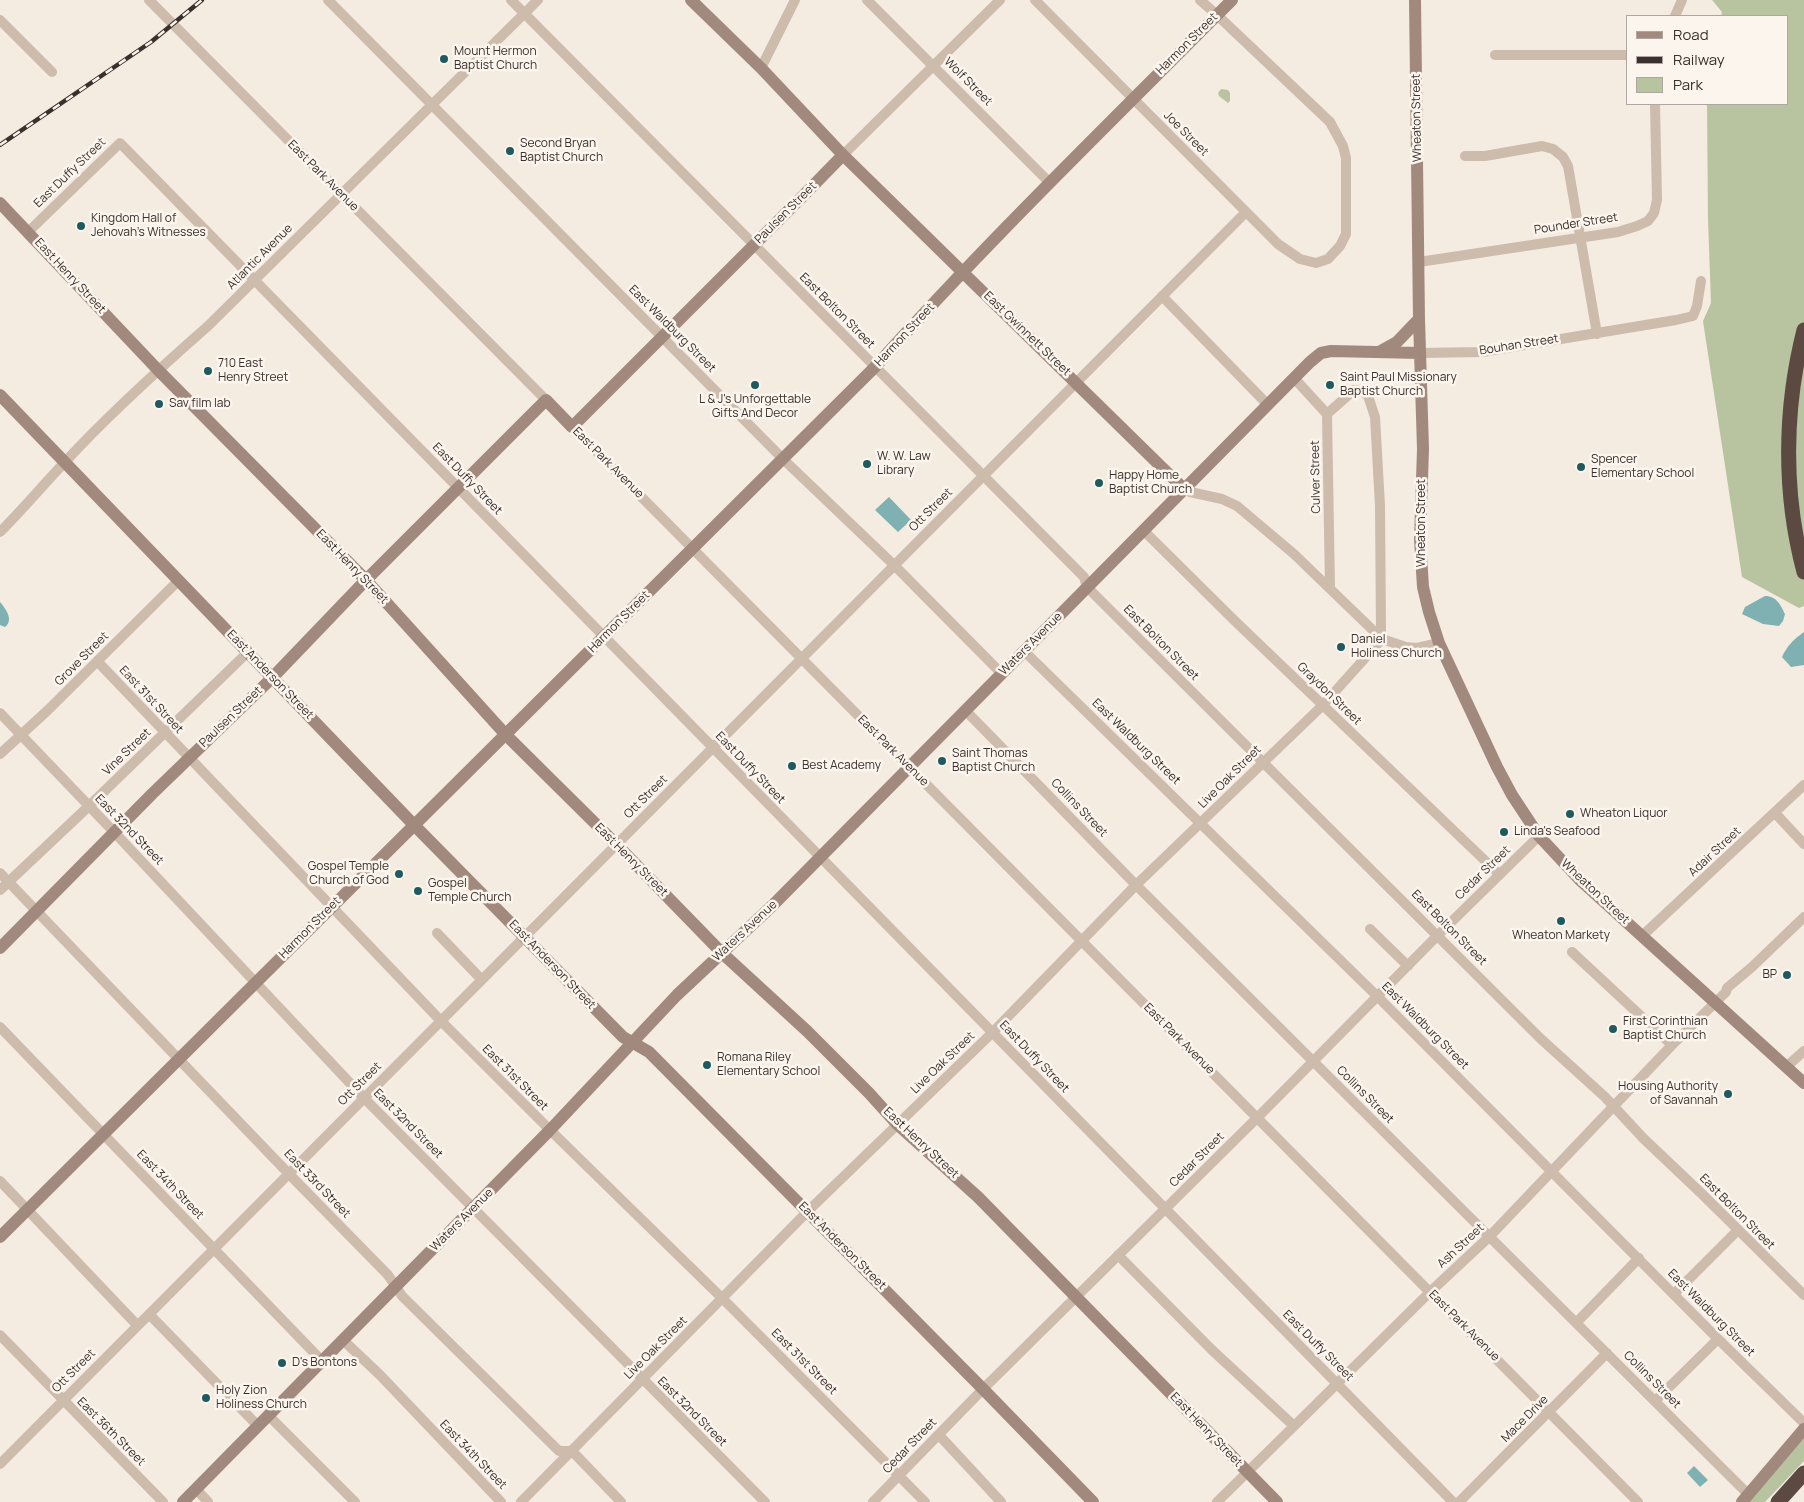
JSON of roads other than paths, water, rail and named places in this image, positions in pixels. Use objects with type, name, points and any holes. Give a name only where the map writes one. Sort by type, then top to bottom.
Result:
[{"type":"highway","points":[[1804,330],[1792,388],[1788,457],[1794,526],[1804,572]]},
{"type":"highway","points":[[1778,1502],[1804,1473]]},
{"type":"main road","name":"East Gwinnett Street","points":[[691,0],[761,68],[843,155],[963,274],[1077,382],[1184,489]]},
{"type":"main road","name":"Harmon Street","points":[[0,1237],[875,367],[918,318],[1133,98],[1232,0]]},
{"type":"main road","name":"Wheaton Street","points":[[1415,0],[1419,320],[1423,449],[1420,539],[1421,571],[1426,600],[1439,643],[1497,767],[1512,795],[1539,836],[1568,869],[1804,1083]]},
{"type":"main road","name":"Paulsen Street","points":[[572,427],[843,155]]},
{"type":"main road","name":"East Henry Street","points":[[0,203],[158,370],[366,580],[506,734],[722,953],[807,1031],[897,1124],[978,1197],[1278,1502]]},
{"type":"main road","points":[[1378,352],[1397,342],[1419,320]]},
{"type":"main road","name":"Bouhan Street","points":[[1310,362],[1321,353],[1332,351],[1420,353]]},
{"type":"main road","name":"Waters Avenue","points":[[183,1502],[550,1130],[676,995],[772,906],[1310,362]]},
{"type":"main road","name":"East Anderson Street","points":[[0,395],[414,825],[622,1037],[649,1052],[983,1388],[1093,1502]]},
{"type":"main road","name":"Paulsen Street","points":[[0,948],[114,832],[272,678],[366,580],[546,400]]},
{"type":"main road","name":"East Park Avenue","points":[[546,400],[572,427]]},
{"type":"main road","points":[[1745,1498],[1804,1430]]},
{"type":"street","name":"East Park Avenue","points":[[149,0],[546,400]]},
{"type":"street","name":"East Waldburg Street","points":[[328,0],[783,459],[894,564],[1002,674]]},
{"type":"street","name":"East Bolton Street","points":[[510,0],[1084,577],[1087,587],[1541,1039],[1614,1107],[1643,1138],[1804,1295]]},
{"type":"street","name":"Atlantic Avenue","points":[[0,532],[29,503],[65,462],[158,370],[208,326],[538,0]]},
{"type":"street","points":[[761,68],[795,0]]},
{"type":"street","name":"Wolf Street","points":[[867,0],[1050,183]]},
{"type":"street","name":"Paulsen Street","points":[[843,155],[1000,0]]},
{"type":"street","name":"Joe Street","points":[[1035,0],[1278,244],[1300,259],[1316,263],[1330,257],[1340,246],[1346,234],[1346,158],[1343,146],[1325,117],[1217,15]]},
{"type":"street","points":[[1200,0],[1217,15]]},
{"type":"street","points":[[1675,15],[1682,0]]},
{"type":"street","points":[[0,20],[52,72]]},
{"type":"street","points":[[1495,55],[1626,54]]},
{"type":"street","name":"Pounder Street","points":[[1419,262],[1604,234],[1637,226],[1648,221],[1654,213],[1657,200],[1655,105]]},
{"type":"street","name":"East Duffy Street","points":[[28,232],[120,143],[1453,1502]]},
{"type":"street","points":[[1465,156],[1486,156],[1542,146],[1553,149],[1563,157],[1568,166],[1596,334]]},
{"type":"street","name":"Ott Street","points":[[2,1456],[63,1401],[1246,212]]},
{"type":"street","name":"Bouhan Street","points":[[1420,353],[1482,352],[1693,316],[1702,281]]},
{"type":"street","points":[[1162,296],[1268,404]]},
{"type":"street","points":[[1294,378],[1327,414],[1354,390],[1362,391],[1368,396],[1375,417],[1380,506],[1380,637],[1406,647],[1417,648],[1439,643]]},
{"type":"street","name":"Culver Street","points":[[1327,414],[1330,588]]},
{"type":"street","name":"East Park Avenue","points":[[572,427],[1638,1502]]},
{"type":"street","name":"East Gwinnett Street","points":[[1184,489],[1222,499],[1237,506],[1294,554],[1380,637]]},
{"type":"street","name":"Graydon Street","points":[[1143,530],[1500,874]]},
{"type":"street","name":"Grove Street","points":[[0,754],[179,580]]},
{"type":"street","name":"Live Oak Street","points":[[521,1502],[808,1212],[992,1033],[1136,885],[1323,705],[1380,637]]},
{"type":"street","name":"East Waldburg Street","points":[[1024,651],[1378,997],[1804,1423]]},
{"type":"street","name":"Vine Street","points":[[0,890],[248,652]]},
{"type":"street","name":"East 31st Street","points":[[97,661],[441,1021],[926,1502]]},
{"type":"street","name":"Collins Street","points":[[966,711],[1136,885],[1655,1401],[1745,1498]]},
{"type":"street","name":"East 32nd Street","points":[[0,713],[364,1098],[765,1502]]},
{"type":"street","name":"Adair Street","points":[[1642,936],[1804,785]]},
{"type":"street","points":[[1775,813],[1804,844]]},
{"type":"street","name":"Cedar Street","points":[[873,1502],[983,1388],[1539,836]]},
{"type":"street","name":"East 33rd Street","points":[[0,872],[388,1275],[402,1296],[559,1451],[572,1451],[621,1502]]},
{"type":"street","name":"Ash Street","points":[[1217,1502],[1430,1292],[1489,1237],[1726,992],[1727,988],[1804,917]]},
{"type":"street","points":[[1370,929],[1408,966]]},
{"type":"street","points":[[437,933],[482,980]]},
{"type":"street","points":[[1572,952],[1672,1046]]},
{"type":"street","name":"East 34th Street","points":[[0,1027],[322,1361]]},
{"type":"street","points":[[1786,1067],[1804,1051]]},
{"type":"street","points":[[0,1181],[138,1325]]},
{"type":"street","points":[[1674,1294],[1738,1230]]},
{"type":"street","points":[[1118,1255],[1212,1350],[1294,1426]]},
{"type":"street","points":[[1576,1323],[1639,1258]]},
{"type":"street","points":[[149,1314],[258,1426]]},
{"type":"street","name":"East 36th Street","points":[[0,1335],[163,1502]]},
{"type":"street","points":[[1655,1401],[1718,1339]]},
{"type":"street","name":"East 34th Street","points":[[343,1340],[380,1375],[501,1502]]},
{"type":"street","name":"Mace Drive","points":[[1459,1502],[1607,1353]]},
{"type":"street","points":[[268,1415],[355,1502]]},
{"type":"street","points":[[938,1435],[1001,1502]]},
{"type":"street","points":[[196,1489],[208,1502]]},
{"type":"water","points":[[889,497],[911,520],[898,532],[875,510]]},
{"type":"water","points":[[1765,596],[1776,600],[1785,614],[1779,626],[1763,624],[1742,614],[1745,607]]},
{"type":"water","points":[[0,602],[7,611],[9,618],[8,624],[5,627],[0,625]]},
{"type":"water","points":[[1804,632],[1804,665],[1791,667],[1782,657],[1791,643]]},
{"type":"water","points":[[1694,1466],[1708,1480],[1700,1487],[1687,1473]]},
{"type":"railway","points":[[0,145],[151,42],[202,0]]},
{"type":"place","name":"Mount Hermon Baptist Church","points":[[444,59]]},
{"type":"place","name":"Second Bryan Baptist Church","points":[[510,151]]},
{"type":"place","name":"Kingdom Hall of Jehovah’s Witnesses","points":[[81,226]]},
{"type":"place","name":"710 East Henry Street","points":[[208,371]]},
{"type":"place","name":"L & J's Unforgettable Gifts And Decor","points":[[755,385]]},
{"type":"place","name":"Saint Paul Missionary Baptist Church","points":[[1330,385]]},
{"type":"place","name":"Sav film lab","points":[[159,404]]},
{"type":"place","name":"W. W. Law Library","points":[[867,464]]},
{"type":"place","name":"Spencer Elementary School","points":[[1581,467]]},
{"type":"place","name":"Happy Home Baptist Church","points":[[1099,483]]},
{"type":"place","name":"Daniel Holiness Church","points":[[1341,647]]},
{"type":"place","name":"Saint Thomas Baptist Church","points":[[942,761]]},
{"type":"place","name":"Best Academy","points":[[792,766]]},
{"type":"place","name":"Wheaton Liquor","points":[[1570,814]]},
{"type":"place","name":"Linda's Seafood","points":[[1504,832]]},
{"type":"place","name":"Gospel Temple Church of God","points":[[399,874]]},
{"type":"place","name":"Gospel Temple Church","points":[[418,891]]},
{"type":"place","name":"Wheaton Markety","points":[[1561,921]]},
{"type":"place","name":"BP","points":[[1787,975]]},
{"type":"place","name":"First Corinthian Baptist Church","points":[[1613,1029]]},
{"type":"place","name":"Romana Riley Elementary School","points":[[707,1065]]},
{"type":"place","name":"Housing Authority of Savannah","points":[[1728,1094]]},
{"type":"place","name":"D's Bontons","points":[[282,1363]]},
{"type":"place","name":"Holy Zion Holiness Church","points":[[206,1398]]}]
